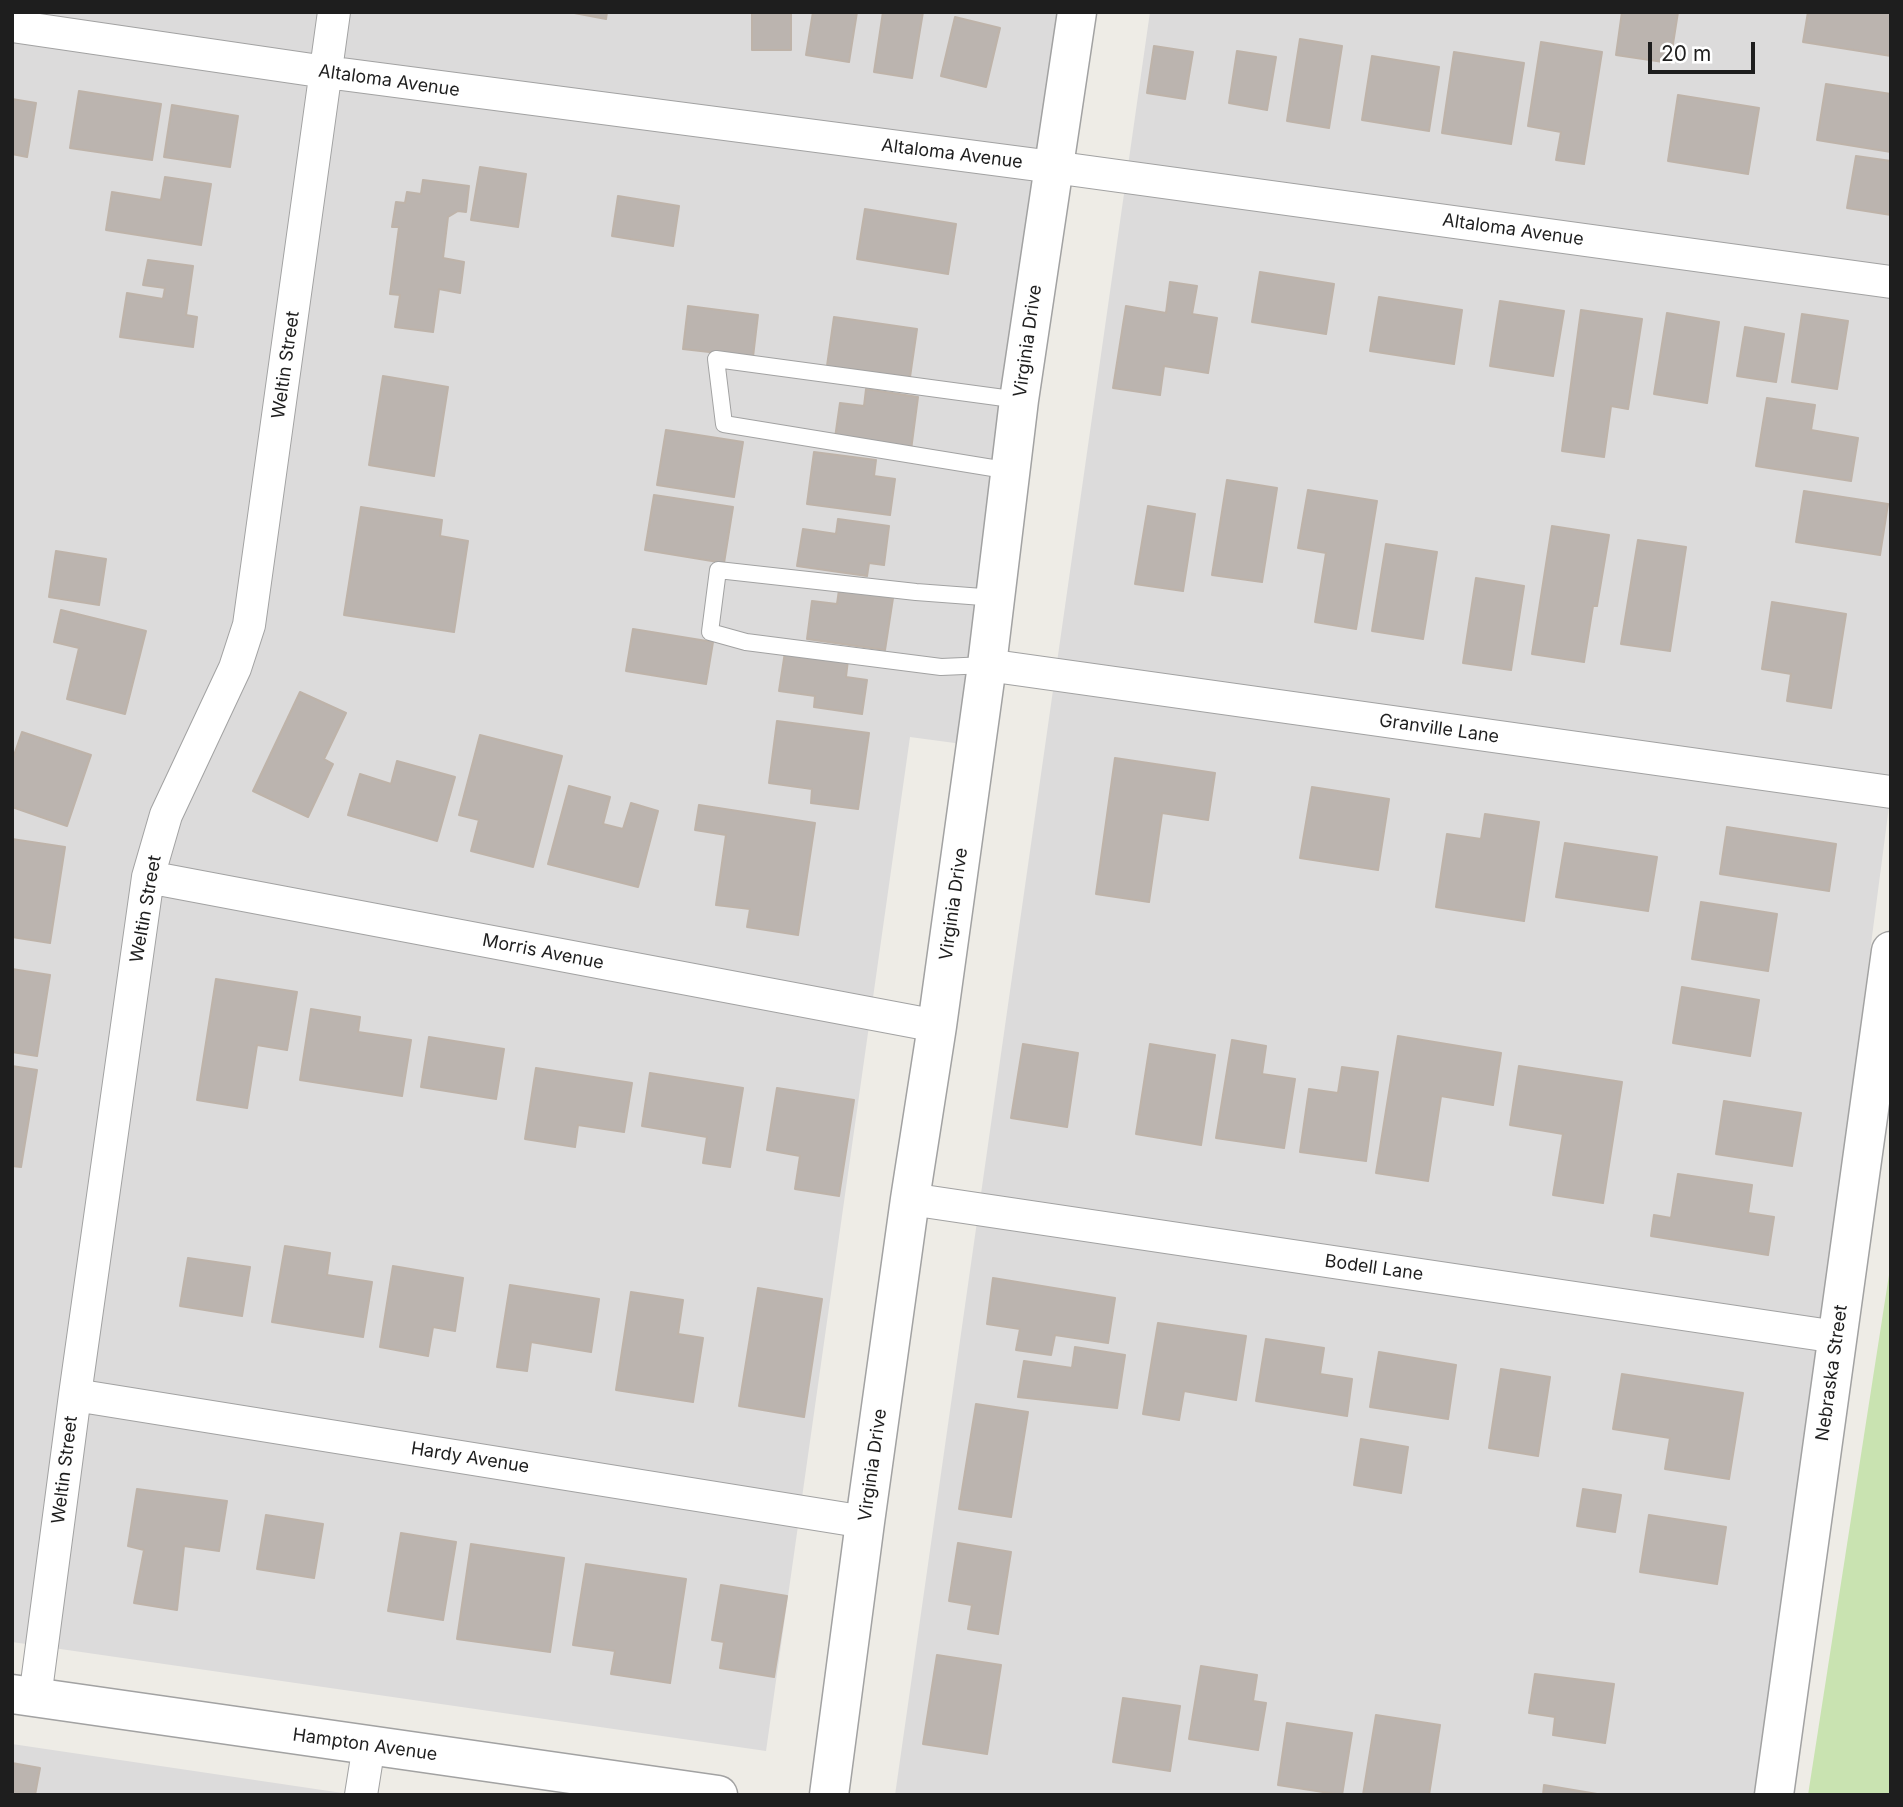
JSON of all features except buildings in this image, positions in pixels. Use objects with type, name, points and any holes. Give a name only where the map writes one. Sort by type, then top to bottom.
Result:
[{"type":"street","name":"Weltin Street","points":[[24,1696],[75,1395],[148,877],[166,815],[235,668],[249,625],[334,12]]},
{"type":"street","name":"Virginia Drive","points":[[829,1795],[910,1199],[987,665],[1019,400],[1077,12]]},
{"type":"street","name":"Altaloma Avenue","points":[[12,26],[326,72],[1053,167],[1891,282]]},
{"type":"street","name":"Granville Lane","points":[[987,665],[1891,792]]},
{"type":"street","name":"Morris Avenue","points":[[148,877],[937,1026]]},
{"type":"street","name":"Nebraska Street","points":[[1774,1795],[1891,951]]},
{"type":"street","name":"Bodell Lane","points":[[910,1199],[1837,1337]]},
{"type":"street","name":"Hardy Avenue","points":[[75,1395],[865,1522]]},
{"type":"street","name":"Hampton Avenue","points":[[24,1696],[718,1795]]},
{"type":"street","points":[[361,1795],[369,1745]]},
{"type":"lane","points":[[1011,471],[724,424],[716,359],[1019,400]]},
{"type":"lane","points":[[987,665],[941,667],[746,642],[710,632],[716,582],[718,570],[996,598]]},
{"type":"shaded area","points":[[12,12],[1082,12],[977,746],[910,737],[766,1751],[12,1642]]},
{"type":"shaded area","points":[[1150,12],[1891,12],[1891,791],[1760,1795],[895,1795]]},
{"type":"shaded area","points":[[12,1744],[356,1795],[12,1795]]},
{"type":"green space","points":[[1891,1262],[1891,1795],[1808,1795]]}]
